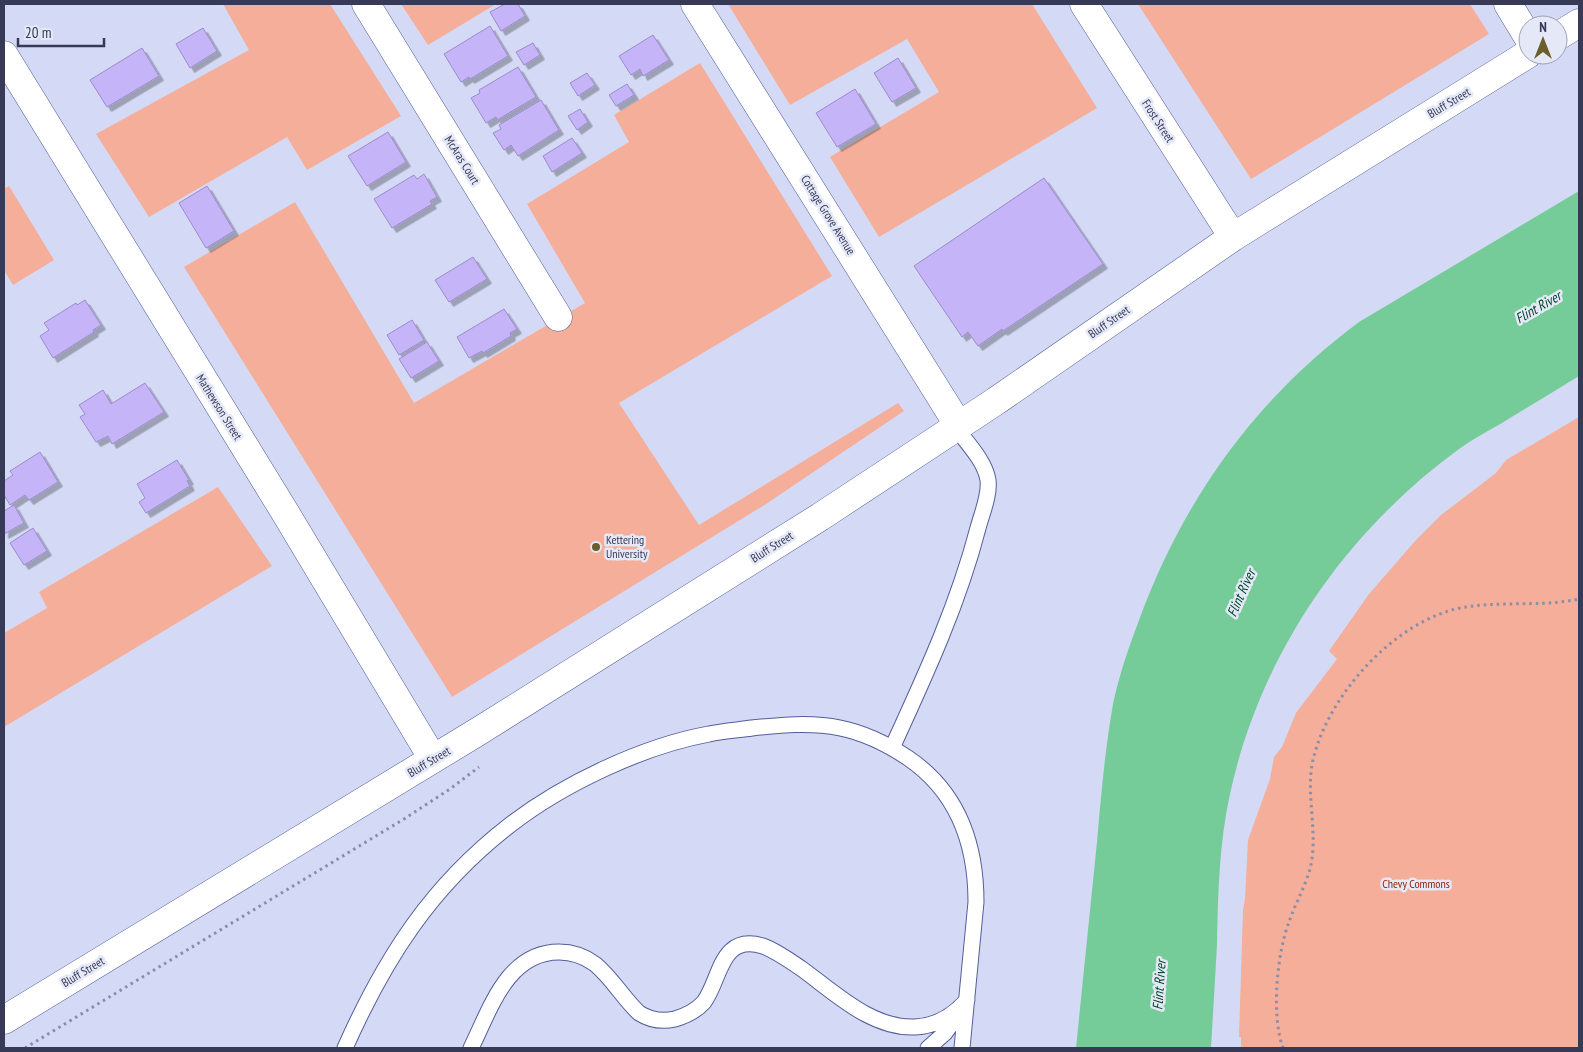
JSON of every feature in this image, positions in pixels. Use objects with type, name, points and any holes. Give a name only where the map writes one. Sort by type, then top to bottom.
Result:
[{"type":"street","name":"McAras Court","points":[[366,4],[558,317]]},
{"type":"street","name":"Cottage Grove Avenue","points":[[696,4],[958,427]]},
{"type":"street","name":"Frost Street","points":[[1084,4],[1233,237]]},
{"type":"street","points":[[1508,4],[1518,20]]},
{"type":"street","points":[[1568,30],[1579,23]]},
{"type":"street","name":"Mathewson Street","points":[[4,55],[434,759]]},
{"type":"street","name":"Bluff Street","points":[[4,1020],[434,759],[820,517],[958,427],[1233,237],[1518,60]]},
{"type":"lane","points":[[892,748],[944,631],[973,548],[987,494],[988,479],[983,467],[958,427]]},
{"type":"lane","points":[[345,1048],[370,995],[396,949],[424,909],[468,860],[536,806],[573,784],[631,758],[690,738],[773,726],[820,725],[840,728],[879,741],[918,765],[944,791],[964,826],[976,879],[976,902],[962,1048]]},
{"type":"lane","points":[[471,1048],[501,989],[512,972],[528,959],[553,952],[573,954],[588,960],[604,972],[638,1013],[646,1018],[656,1020],[676,1018],[703,1004],[725,957],[737,947],[744,945],[762,946],[779,954],[857,1009],[883,1023],[896,1026],[919,1027],[936,1023],[952,1015],[967,1000]]},
{"type":"lane","points":[[928,1048],[953,1024],[967,1000]]},
{"type":"path","points":[[1283,1048],[1279,1035],[1278,1014],[1279,955],[1288,922],[1310,868],[1313,837],[1312,768],[1316,749],[1333,711],[1360,672],[1374,657],[1405,633],[1437,615],[1466,607],[1579,599]]},
{"type":"green space","points":[[223,4],[330,4],[401,116],[307,170],[287,137],[149,217],[96,134],[249,50]]},
{"type":"green space","points":[[401,4],[496,4],[428,45]]},
{"type":"green space","points":[[728,4],[1032,4],[1097,108],[879,237],[830,157],[939,92],[907,39],[790,105]]},
{"type":"green space","points":[[1138,4],[1470,4],[1489,34],[1251,179]]},
{"type":"green space","points":[[700,63],[832,276],[619,403],[699,525],[898,403],[904,411],[766,504],[452,697],[184,267],[295,202],[414,403],[585,303],[527,204],[629,142],[614,115]]},
{"type":"green space","points":[[9,186],[54,260],[13,285],[4,270],[4,189]]},
{"type":"green space","name":"Chevy Commons","points":[[1579,417],[1579,1048],[1241,1048],[1241,1037],[1239,1037],[1243,910],[1248,840],[1270,779],[1274,757],[1282,747],[1296,713],[1337,659],[1329,651],[1369,594],[1416,540],[1441,515],[1496,473],[1506,460]]},
{"type":"green space","points":[[218,487],[272,566],[4,727],[4,633],[47,608],[39,592]]},
{"type":"water","name":"Flint River","points":[[1579,191],[1579,376],[1459,449],[1418,482],[1379,518],[1344,558],[1313,600],[1286,646],[1262,693],[1244,743],[1230,794],[1223,831],[1211,1048],[1076,1048],[1104,773],[1113,704],[1127,653],[1156,578],[1176,535],[1200,494],[1226,456],[1255,419],[1287,384],[1321,352],[1359,322]]},
{"type":"building","points":[[505,4],[518,4],[525,16],[501,31],[490,12]]},
{"type":"building","points":[[490,26],[508,56],[470,79],[469,77],[461,82],[444,54]]},
{"type":"building","points":[[203,28],[217,51],[190,68],[176,44]]},
{"type":"building","points":[[653,35],[669,60],[643,76],[640,69],[631,75],[619,56]]},
{"type":"building","points":[[533,43],[540,55],[524,65],[516,52]]},
{"type":"building","points":[[142,48],[159,76],[107,107],[90,80]]},
{"type":"building","points":[[898,58],[916,88],[892,102],[874,73]]},
{"type":"building","points":[[518,67],[536,97],[497,120],[496,117],[486,123],[471,98],[480,93],[479,90]]},
{"type":"building","points":[[587,73],[595,85],[578,96],[570,83]]},
{"type":"building","points":[[627,84],[634,95],[616,106],[609,95]]},
{"type":"building","points":[[855,89],[876,124],[837,147],[816,113]]},
{"type":"building","points":[[541,100],[559,130],[518,156],[511,145],[504,150],[493,133],[501,129],[499,125]]},
{"type":"building","points":[[580,109],[588,122],[577,130],[568,116]]},
{"type":"building","points":[[388,132],[406,162],[367,186],[348,156]]},
{"type":"building","points":[[572,138],[582,153],[552,172],[543,156]]},
{"type":"building","points":[[424,174],[437,197],[430,201],[432,204],[392,228],[374,199],[414,175],[417,179]]},
{"type":"building","points":[[1044,178],[1103,264],[978,346],[968,332],[962,337],[914,266]]},
{"type":"building","points":[[207,186],[234,231],[206,248],[179,203]]},
{"type":"building","points":[[473,257],[487,279],[449,302],[435,280]]},
{"type":"building","points":[[85,300],[101,325],[93,330],[94,332],[53,358],[40,336],[49,330],[44,323],[76,303],[77,305]]},
{"type":"building","points":[[504,309],[517,329],[510,333],[511,336],[483,353],[482,351],[469,358],[457,337]]},
{"type":"building","points":[[412,320],[424,340],[399,355],[387,335]]},
{"type":"building","points":[[427,342],[439,361],[411,378],[399,359]]},
{"type":"building","points":[[145,383],[164,412],[112,444],[108,436],[96,442],[80,417],[85,414],[79,405],[103,390],[111,404]]},
{"type":"building","points":[[40,452],[58,482],[29,500],[25,495],[10,505],[4,495],[4,481],[13,475],[10,471]]},
{"type":"building","points":[[177,460],[189,480],[187,481],[190,486],[146,513],[139,502],[145,498],[137,484]]},
{"type":"building","points":[[14,505],[24,523],[4,534],[4,511]]},
{"type":"building","points":[[33,528],[47,551],[24,565],[10,543]]},
{"type":"place","name":"Kettering University","points":[[596,547]]}]
